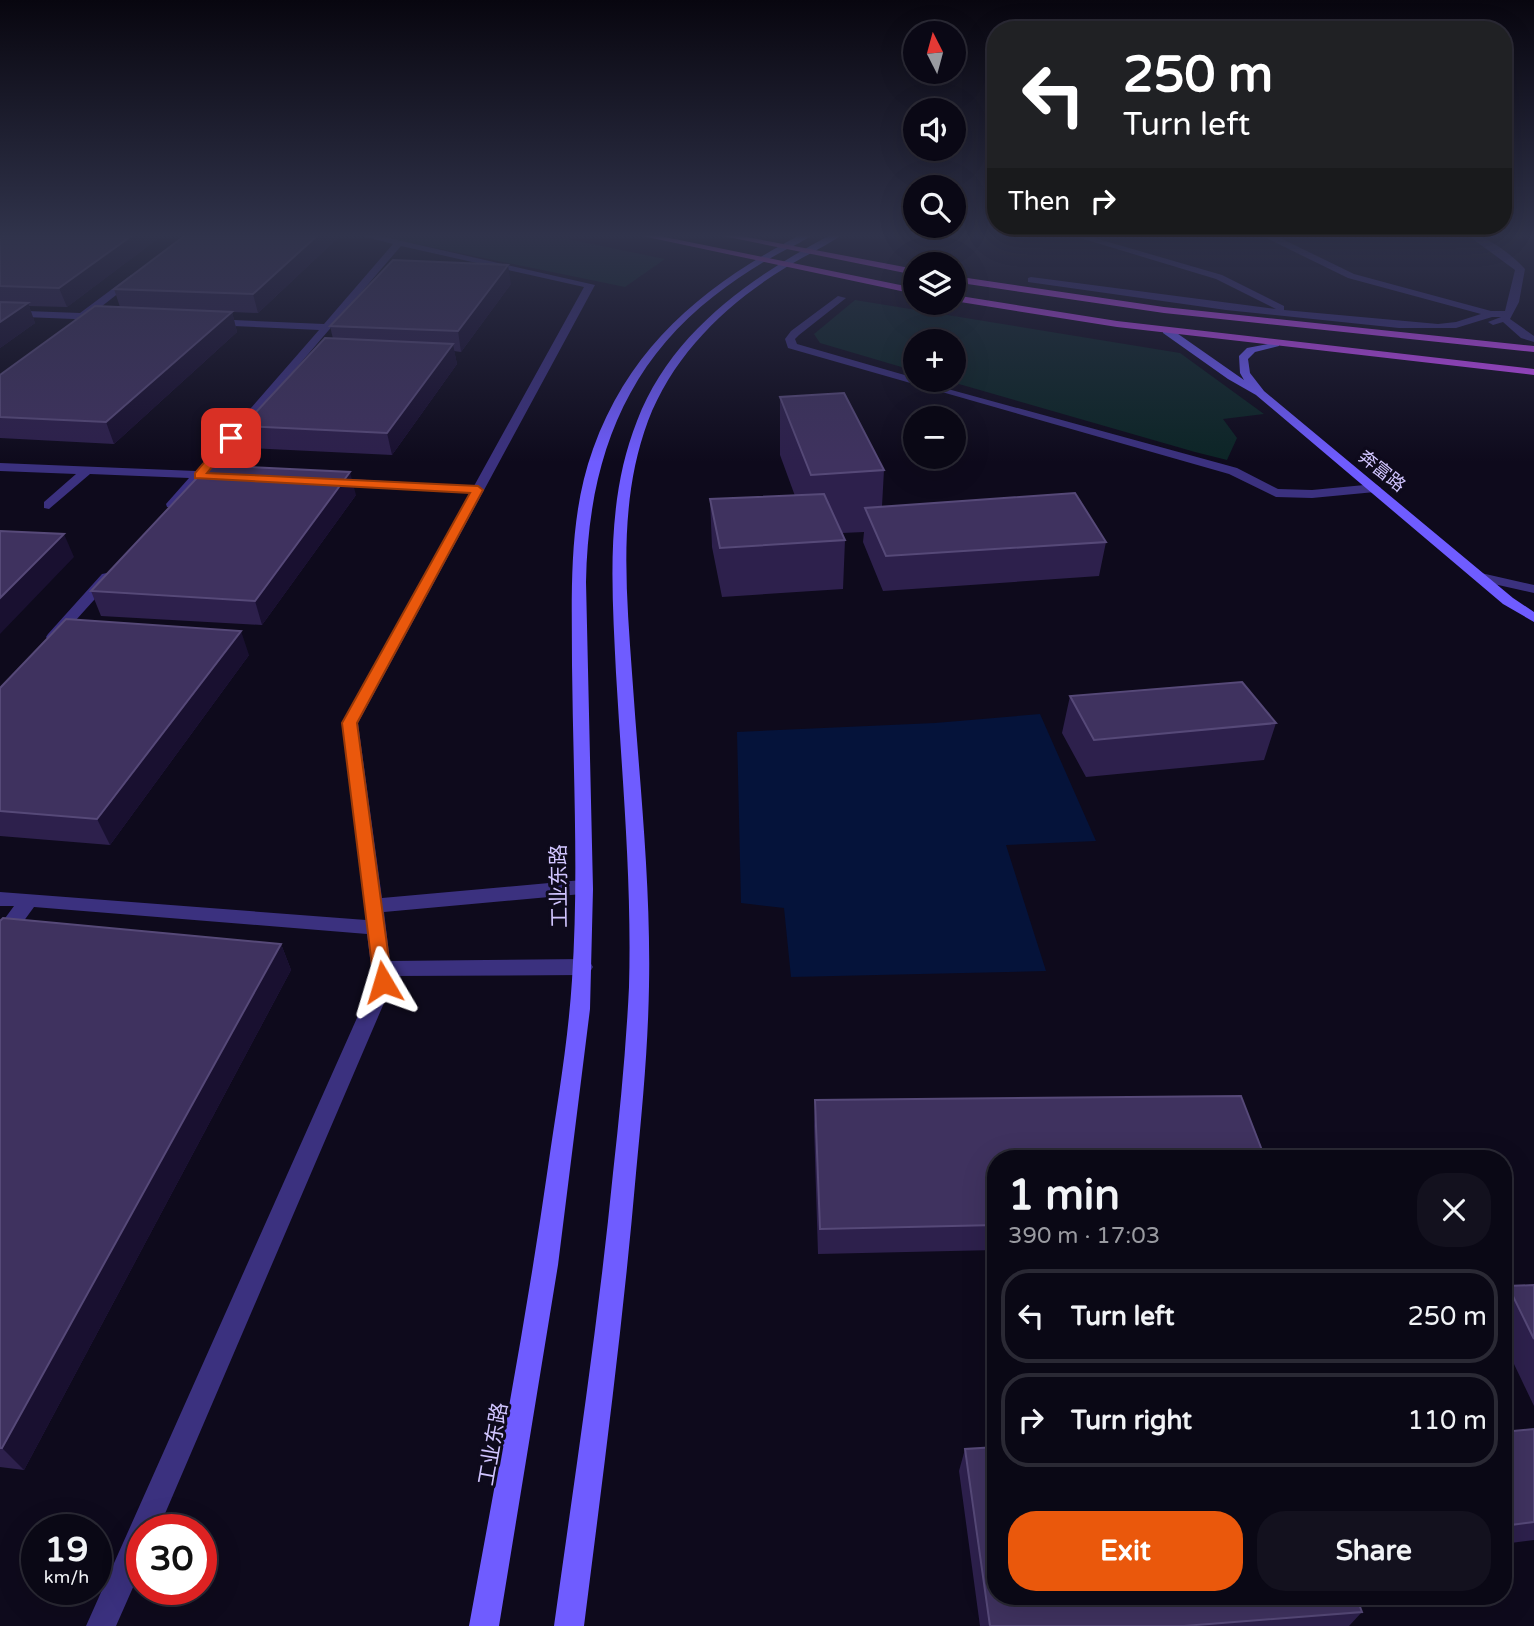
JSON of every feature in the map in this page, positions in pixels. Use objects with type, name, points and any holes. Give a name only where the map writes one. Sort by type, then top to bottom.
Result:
[{"type":"main road","name":"工业东路","points":[[484,1626],[555,1205],[583,967],[578,569],[587,487],[611,417],[640,363],[693,310]]},
{"type":"main road","name":"工业东路","points":[[569,1626],[622,1205],[639,964],[617,567],[623,487],[643,418],[670,366],[689,342],[723,310]]},
{"type":"main road","points":[[1031,310],[1167,331],[1534,372]]},
{"type":"main road","points":[[1163,310],[1534,349]]},
{"type":"main road","points":[[1167,331],[1232,377],[1260,393]]},
{"type":"main road","points":[[1260,393],[1245,373],[1243,358],[1251,350],[1275,344]]},
{"type":"main road","name":"奔富路","points":[[1260,393],[1508,601],[1534,618]]},
{"type":"street","points":[[72,324],[91,310]]},
{"type":"street","points":[[163,515],[206,476],[342,310]]},
{"type":"street","points":[[150,1514],[383,982],[350,723],[576,310]]},
{"type":"street","points":[[825,310],[795,333],[790,339],[792,346],[1233,471],[1276,493],[1312,494],[1375,488]]},
{"type":"street","points":[[1260,310],[1437,325],[1460,324],[1491,314]]},
{"type":"street","points":[[1288,310],[1299,315]]},
{"type":"street","points":[[1476,310],[1507,316],[1525,337],[1534,339]]},
{"type":"street","points":[[1507,316],[1509,310]]},
{"type":"street","points":[[0,313],[110,318]]},
{"type":"street","points":[[1391,335],[1444,333],[1507,316]]},
{"type":"street","points":[[205,322],[327,327]]},
{"type":"street","points":[[0,467],[206,476]]},
{"type":"street","points":[[49,505],[87,470]]},
{"type":"street","points":[[310,481],[478,490]]},
{"type":"street","points":[[45,645],[117,565]]},
{"type":"street","points":[[1481,577],[1534,589]]},
{"type":"street","points":[[373,906],[582,887]]},
{"type":"street","points":[[0,899],[376,928]]},
{"type":"street","points":[[0,939],[29,900]]},
{"type":"street","points":[[382,969],[583,967]]},
{"type":"street","points":[[101,1626],[126,1569]]},
{"type":"green space","points":[[843,310],[903,310],[903,315],[947,315],[1180,353],[1264,414],[1223,419],[1237,438],[1227,460],[966,386],[966,329],[903,329],[903,367],[820,343],[814,334]]},
{"type":"water","points":[[1040,714],[1096,841],[1006,845],[1046,971],[791,977],[784,908],[741,903],[737,732],[935,723]]},
{"type":"building","points":[[0,310],[18,310],[0,322]]},
{"type":"building","points":[[90,310],[232,312],[106,422],[0,417],[0,375]]},
{"type":"building","points":[[345,310],[474,310],[458,331],[330,326]]},
{"type":"building","points":[[325,338],[453,344],[387,433],[243,426]]},
{"type":"building","points":[[844,393],[884,470],[811,475],[780,397]]},
{"type":"building","points":[[209,465],[350,472],[255,601],[91,591]]},
{"type":"building","points":[[1075,493],[1106,542],[886,556],[865,508]]},
{"type":"building","points":[[824,494],[845,540],[720,548],[710,499]]},
{"type":"building","points":[[0,531],[64,534],[0,598]]},
{"type":"building","points":[[66,619],[241,631],[97,819],[0,811],[0,688]]},
{"type":"building","points":[[1242,682],[1276,723],[1094,740],[1070,696]]},
{"type":"building","points":[[3,918],[281,944],[0,1448],[0,921]]},
{"type":"building","points":[[1241,1096],[1262,1150],[987,1150],[987,1225],[820,1229],[815,1100]]},
{"type":"building","points":[[1534,1285],[1534,1339],[1512,1294],[1512,1286]]},
{"type":"building","points":[[1534,1429],[1534,1522],[1512,1525],[1512,1431]]},
{"type":"building","points":[[987,1448],[987,1605],[965,1449]]},
{"type":"building","points":[[987,1605],[1359,1605],[1362,1612],[1184,1626],[990,1626]]},
{"type":"route","points":[[231,438],[199,475],[478,490],[350,723],[383,982]]}]
